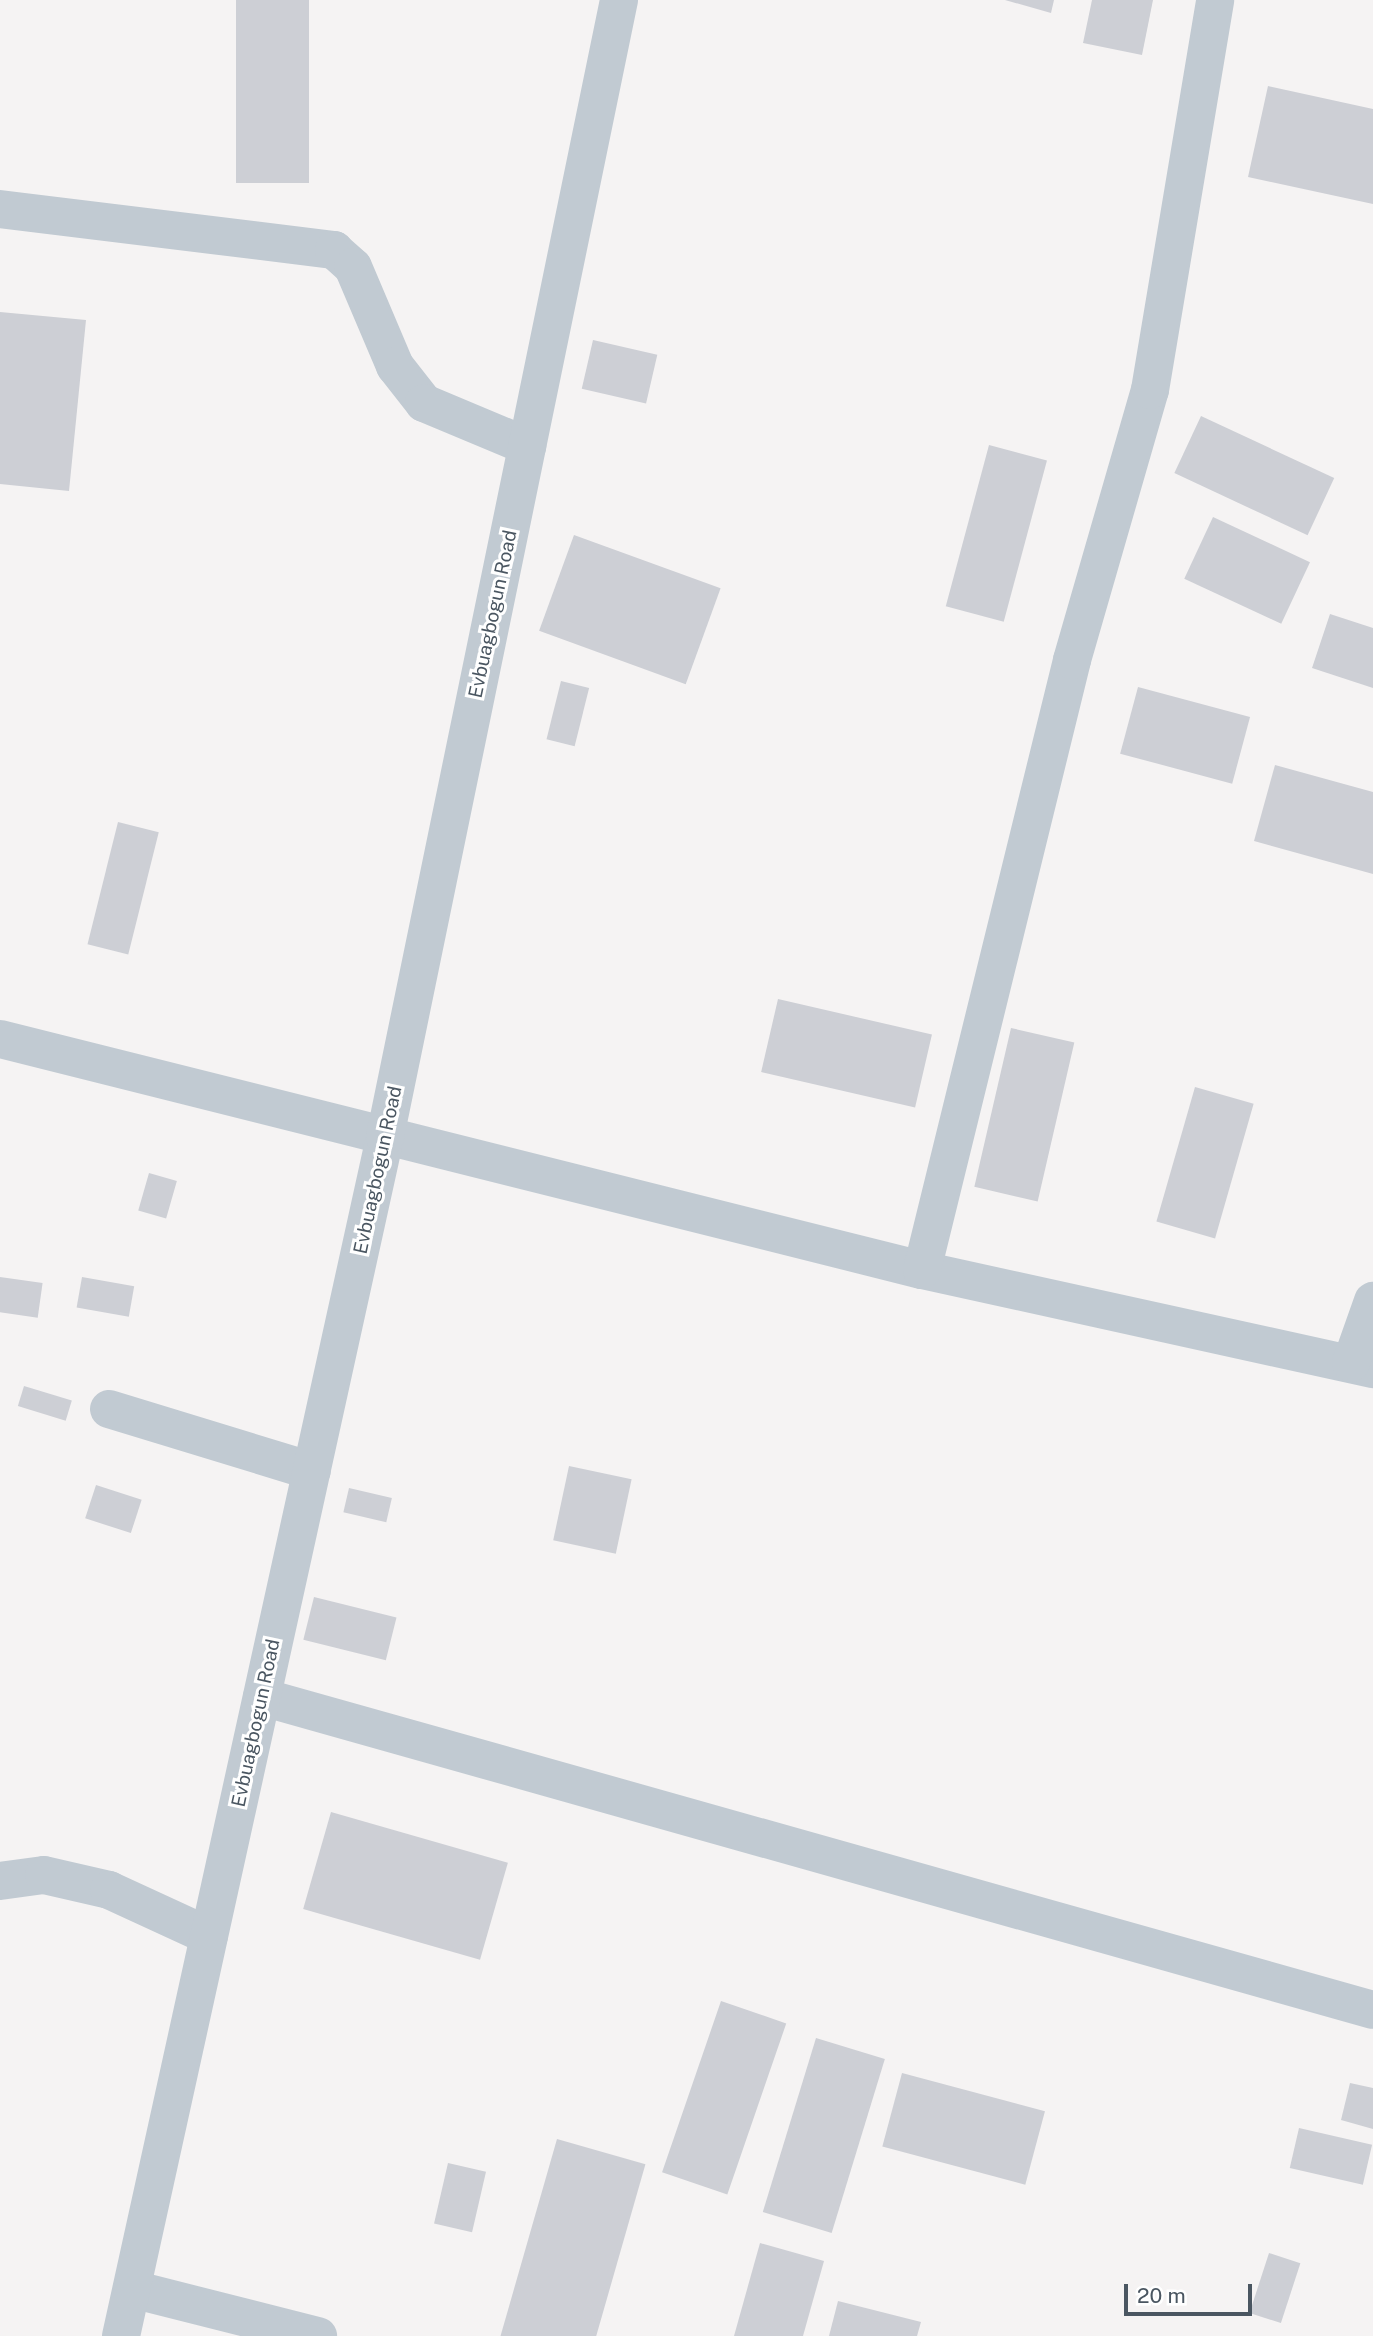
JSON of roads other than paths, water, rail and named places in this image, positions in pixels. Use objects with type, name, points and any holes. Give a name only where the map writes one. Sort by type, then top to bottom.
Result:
[{"type":"street","name":"Evbuagbogun Road","points":[[121,2336],[385,1137],[619,0]]},
{"type":"street","points":[[922,1270],[1072,660],[1150,390],[1215,0]]},
{"type":"street","points":[[0,209],[334,250],[352,267],[395,366],[424,402],[527,446]]},
{"type":"street","points":[[0,1038],[922,1270],[1362,1366],[1373,1301]]},
{"type":"street","points":[[109,1409],[312,1471]]},
{"type":"street","points":[[262,1697],[1373,2010]]},
{"type":"street","points":[[0,1881],[44,1875],[108,1890],[209,1936]]},
{"type":"street","points":[[132,2289],[318,2336]]}]
